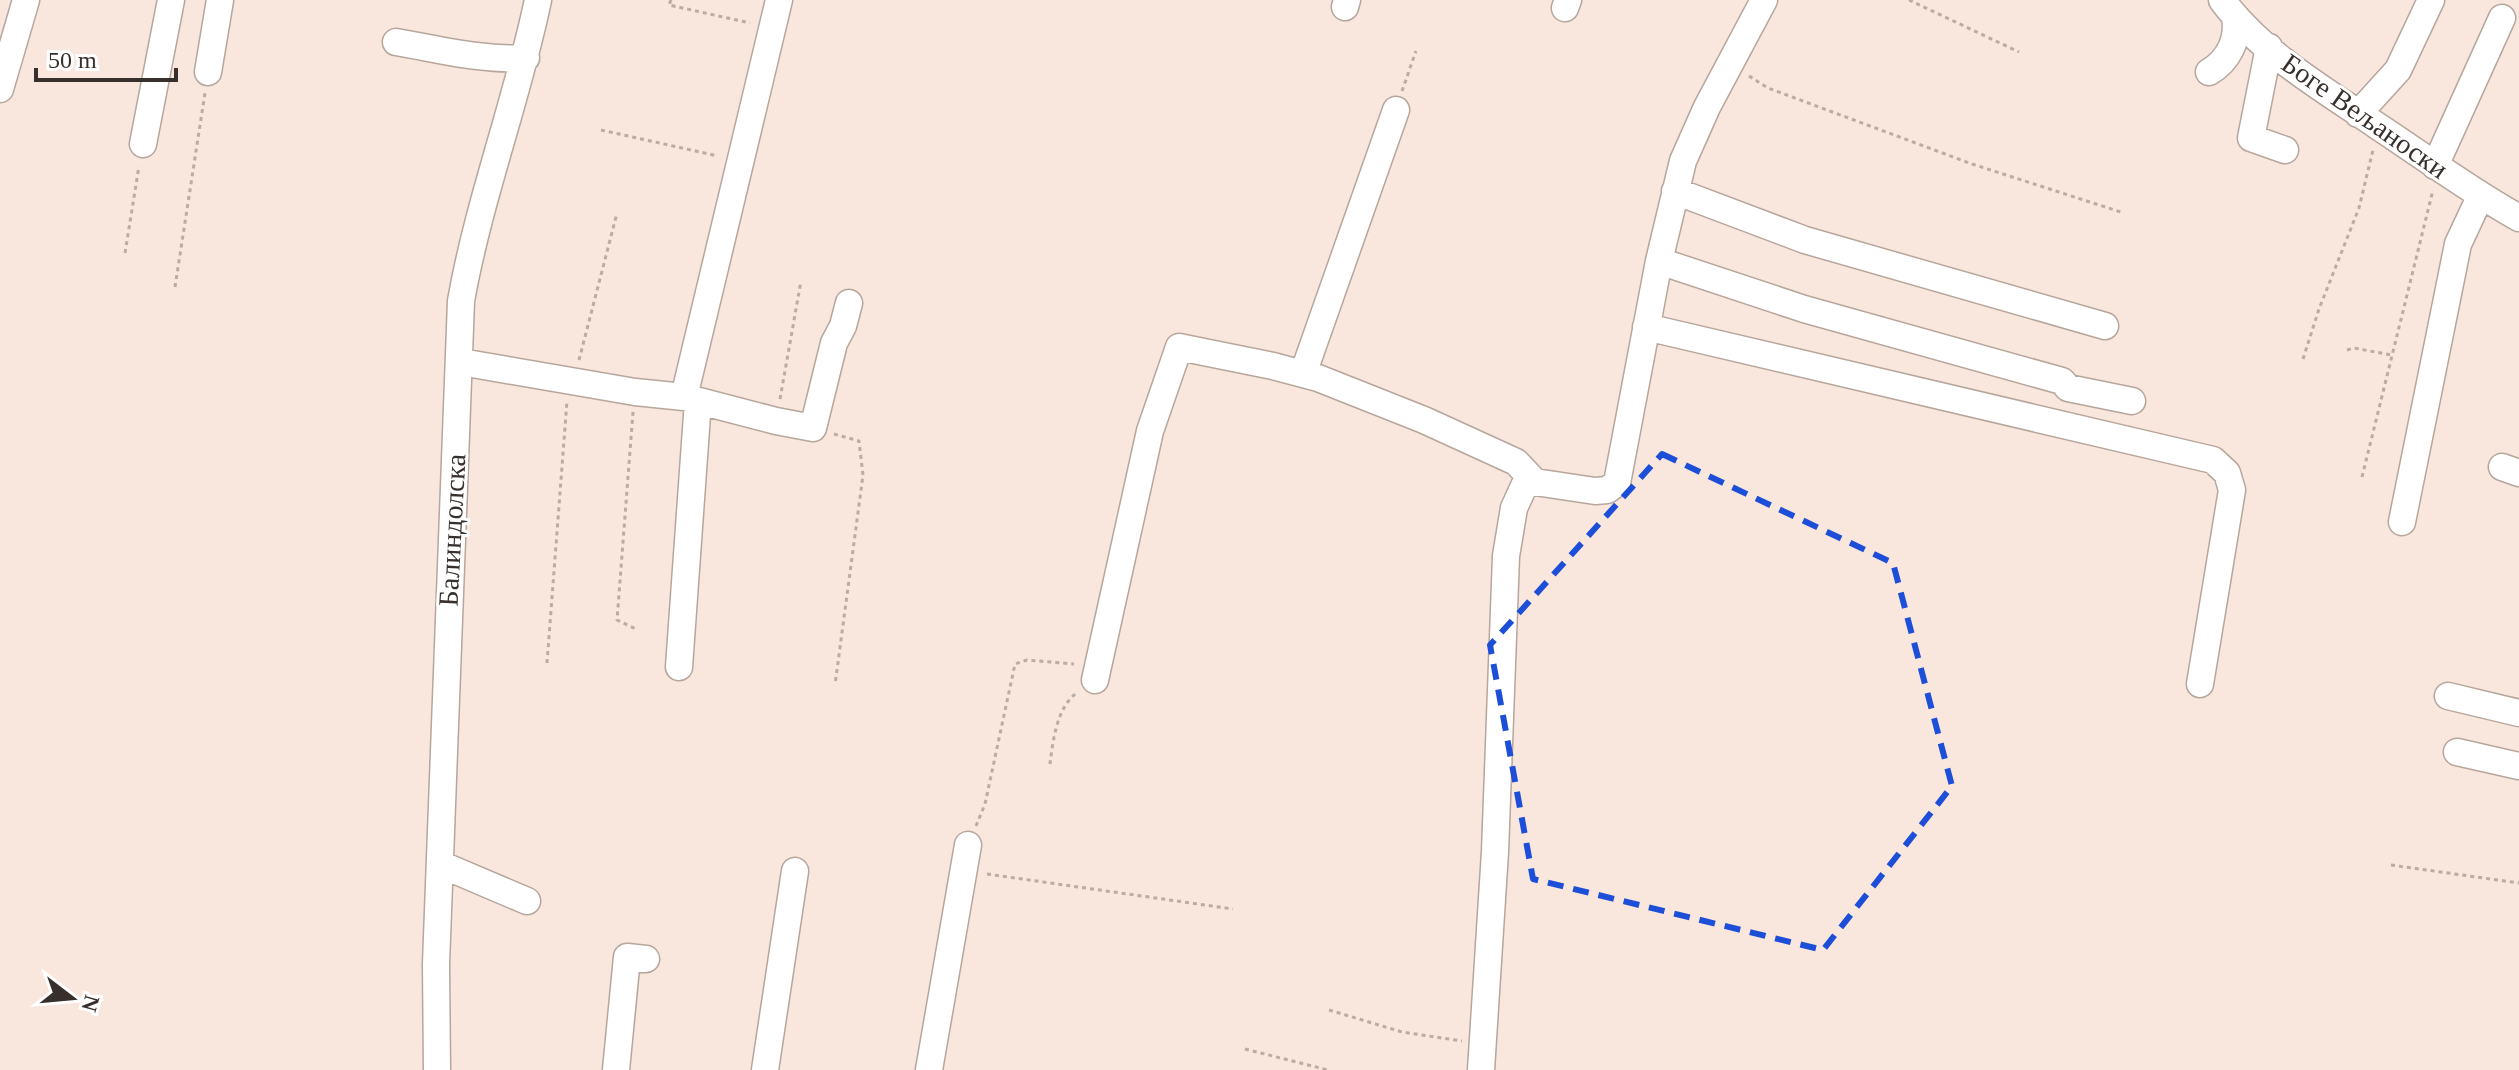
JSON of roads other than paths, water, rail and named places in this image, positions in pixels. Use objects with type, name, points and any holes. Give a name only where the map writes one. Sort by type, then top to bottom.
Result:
[{"type":"street","points":[[0,89],[26,0]]},
{"type":"street","points":[[143,144],[171,0]]},
{"type":"street","points":[[208,72],[220,0]]},
{"type":"street","name":"Балиндолска","points":[[437,1070],[436,964],[461,301],[469,259],[526,58],[538,0]]},
{"type":"street","points":[[679,667],[691,399],[739,160],[779,0]]},
{"type":"street","points":[[1481,1070],[1495,852],[1506,556],[1514,508],[1525,484],[1535,482],[1595,491],[1607,490],[1617,483],[1659,261],[1683,161],[1764,0]]},
{"type":"street","points":[[2368,120],[2398,70],[2431,0]]},
{"type":"street","points":[[2209,72],[2223,64],[2238,32],[2228,9]]},
{"type":"street","name":"Боге Вељаноски","points":[[2228,9],[2269,47],[2368,120],[2480,197],[2519,218]]},
{"type":"street","points":[[2437,168],[2502,18]]},
{"type":"street","points":[[396,42],[463,54],[526,58]]},
{"type":"street","points":[[2269,47],[2251,138],[2285,150]]},
{"type":"street","points":[[1303,374],[1396,110]]},
{"type":"street","points":[[1675,191],[1805,240],[2105,326]]},
{"type":"street","points":[[2402,522],[2458,244],[2480,197]]},
{"type":"street","points":[[1659,261],[1804,309],[2062,381],[2076,377],[2125,393]]},
{"type":"street","points":[[461,362],[691,399],[813,428],[834,343],[843,326],[849,303]]},
{"type":"street","points":[[1646,327],[2213,460],[2227,473],[2232,490],[2200,684]]},
{"type":"street","points":[[1098,669],[1150,431],[1179,347],[1303,374],[1424,420],[1516,462],[1535,482]]},
{"type":"street","points":[[2448,696],[2519,713]]},
{"type":"street","points":[[2457,752],[2519,766]]},
{"type":"street","points":[[929,1070],[965,857]]},
{"type":"street","points":[[440,864],[527,901]]},
{"type":"street","points":[[765,1070],[795,871]]},
{"type":"street","points":[[616,1070],[627,957],[646,959]]}]
